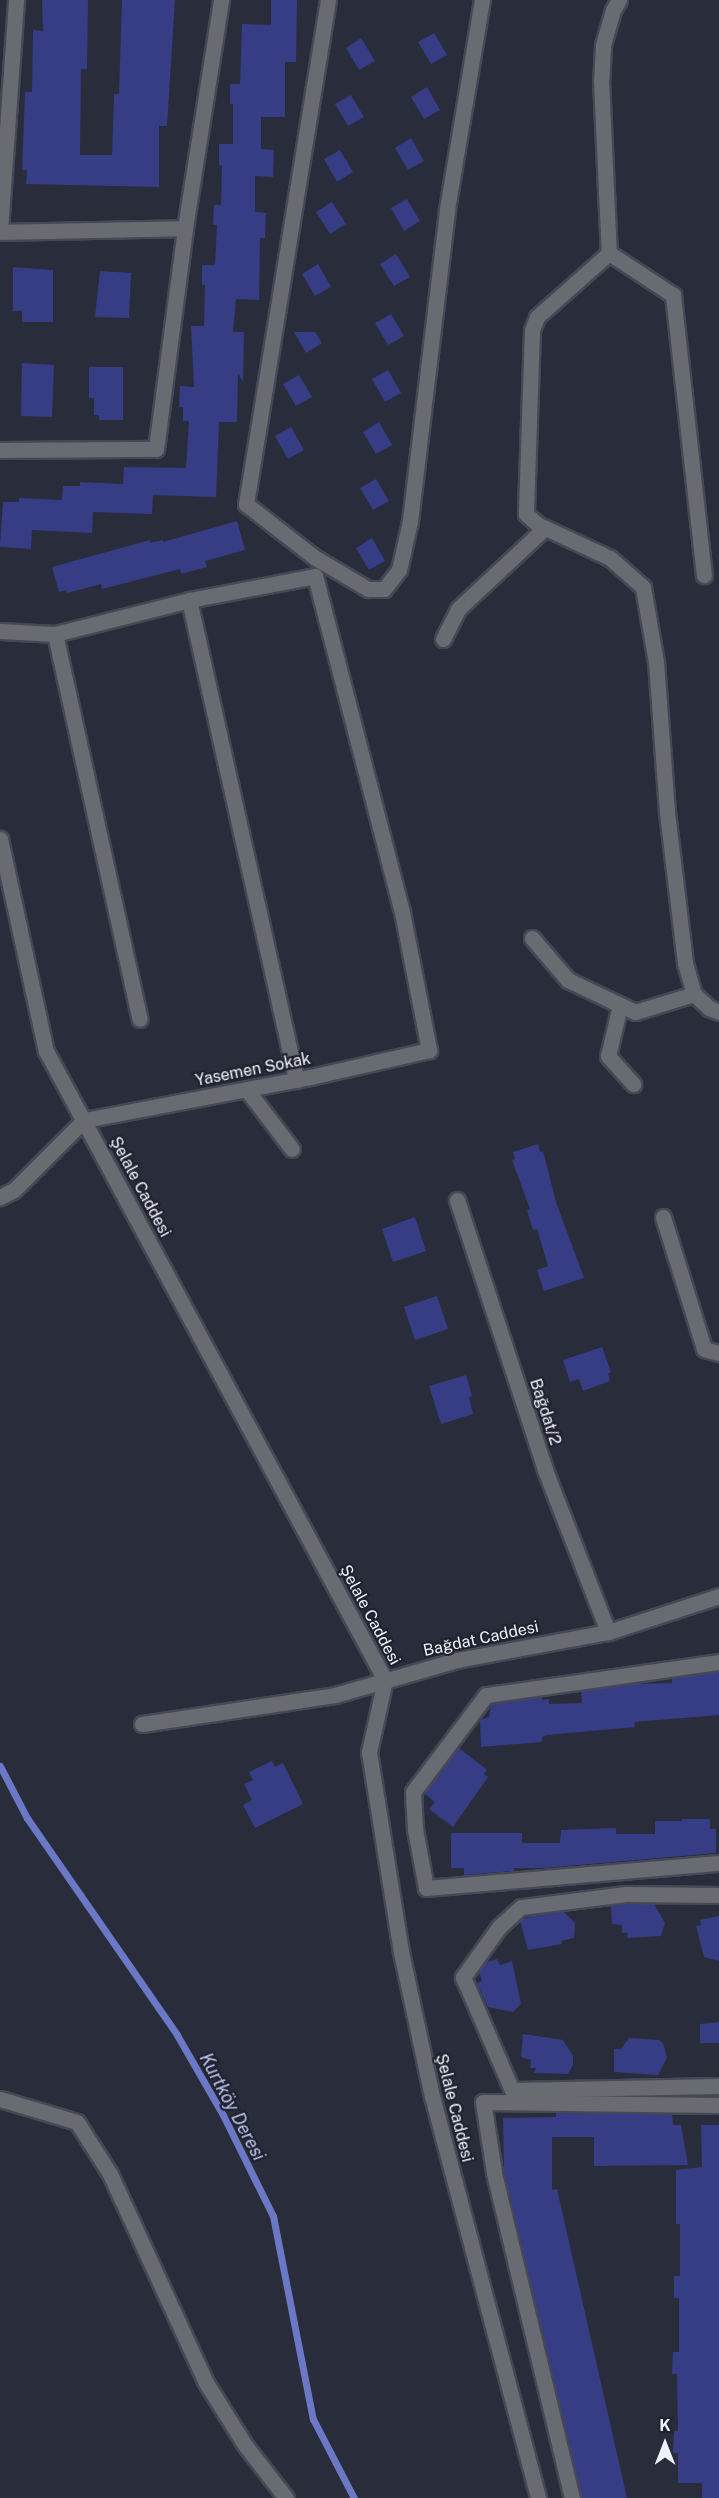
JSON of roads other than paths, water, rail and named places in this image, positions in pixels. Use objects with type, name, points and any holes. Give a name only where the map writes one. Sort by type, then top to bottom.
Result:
[{"type":"street","points":[[16,0],[0,231],[184,228]]},
{"type":"street","points":[[0,450],[156,449],[184,228],[221,0]]},
{"type":"street","points":[[328,0],[246,504],[314,557],[368,589],[384,589],[399,570],[411,521],[447,209],[483,0]]},
{"type":"street","points":[[609,253],[601,80],[603,46],[613,10],[619,0]]},
{"type":"street","points":[[609,253],[537,317],[532,330],[526,514],[545,528],[610,558],[644,587],[656,662],[667,812],[685,963],[694,994],[709,1008],[719,1012]]},
{"type":"street","points":[[609,253],[673,295],[704,575]]},
{"type":"street","points":[[443,639],[458,609],[545,528]]},
{"type":"street","name":"Yasemen Sokak","points":[[84,1120],[247,1090],[429,1050],[402,912],[315,576],[189,600]]},
{"type":"street","points":[[0,631],[55,634],[189,600],[296,1080]]},
{"type":"street","points":[[55,634],[140,1019]]},
{"type":"street","name":"Şelale Caddesi","points":[[0,839],[46,1051],[385,1680],[369,1752],[401,1952],[432,2096],[538,2498]]},
{"type":"street","points":[[532,938],[568,980],[635,1011],[694,994]]},
{"type":"street","points":[[620,1005],[608,1056],[633,1084]]},
{"type":"street","points":[[247,1090],[292,1149]]},
{"type":"street","points":[[0,1197],[14,1190],[84,1120]]},
{"type":"street","name":"Bağdat/2","points":[[457,1200],[545,1470],[608,1632]]},
{"type":"street","points":[[663,1218],[705,1349],[719,1353]]},
{"type":"street","name":"Bağdat Caddesi","points":[[142,1724],[334,1695],[457,1660],[608,1632],[719,1596]]},
{"type":"street","points":[[719,1662],[486,1695],[475,1713],[413,1792],[415,1829],[426,1888],[719,1863]]},
{"type":"street","points":[[719,1895],[626,1894],[521,1907],[499,1927],[463,1977],[512,2090],[719,2086]]},
{"type":"street","points":[[0,2099],[77,2122],[110,2174],[205,2381],[244,2445],[286,2498]]},
{"type":"street","points":[[572,2498],[494,2172],[483,2102],[719,2105]]},
{"type":"waterway","name":"Kurtköy Deresi","points":[[0,1766],[27,1818],[177,2035],[223,2115],[273,2216],[313,2419],[354,2498]]}]
